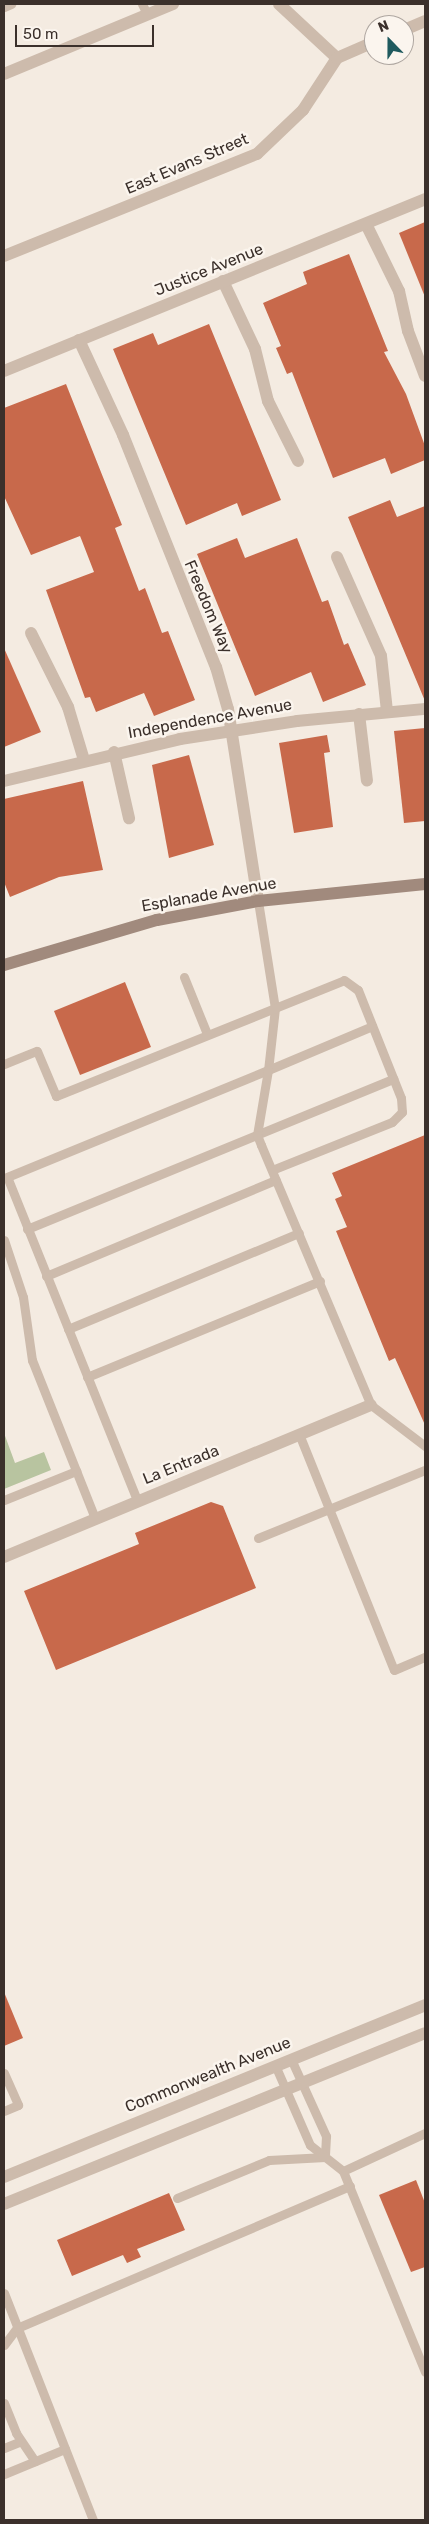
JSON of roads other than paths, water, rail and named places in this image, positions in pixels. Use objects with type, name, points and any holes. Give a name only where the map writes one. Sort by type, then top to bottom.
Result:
[{"type":"main road","name":"Esplanade Avenue","points":[[4,965],[156,920],[258,901],[425,884]]},
{"type":"street","points":[[4,74],[144,9],[173,4]]},
{"type":"street","points":[[279,4],[337,58],[364,46]]},
{"type":"street","name":"East Evans Street","points":[[4,256],[257,154],[303,110],[337,58]]},
{"type":"street","name":"Justice Avenue","points":[[4,371],[425,199]]},
{"type":"street","points":[[366,224],[399,291],[408,331],[425,376]]},
{"type":"street","points":[[223,281],[255,349],[268,401],[298,461]]},
{"type":"street","name":"Freedom Way","points":[[79,340],[123,435],[216,667],[231,730],[258,901]]},
{"type":"street","points":[[337,557],[381,656],[387,711]]},
{"type":"street","points":[[31,633],[68,707],[84,760]]},
{"type":"street","name":"Independence Avenue","points":[[4,781],[114,752],[231,730],[387,711],[425,710]]},
{"type":"street","points":[[359,714],[367,781]]},
{"type":"street","points":[[114,752],[129,818]]},
{"type":"street","name":"La Entrada","points":[[4,1557],[137,1500],[371,1405]]},
{"type":"street","name":"Commonwealth Avenue","points":[[4,2177],[425,2004]]},
{"type":"street","points":[[4,2204],[425,2033]]},
{"type":"lane","points":[[4,7],[11,4]]},
{"type":"lane","points":[[258,901],[275,1008],[268,1070],[257,1135],[371,1405],[425,1446]]},
{"type":"lane","points":[[184,976],[207,1034]]},
{"type":"lane","points":[[4,1064],[37,1051],[56,1096],[344,980],[358,990],[393,1079],[402,1112],[392,1122],[272,1170]]},
{"type":"lane","points":[[137,1500],[5,1174],[268,1070],[372,1026]]},
{"type":"lane","points":[[27,1229],[393,1079]]},
{"type":"lane","points":[[46,1276],[276,1180]]},
{"type":"lane","points":[[68,1329],[299,1233]]},
{"type":"lane","points":[[4,1240],[23,1297],[32,1360],[96,1518]]},
{"type":"lane","points":[[87,1377],[320,1281]]},
{"type":"lane","points":[[299,1434],[394,1670],[425,1657]]},
{"type":"lane","points":[[258,1538],[330,1511],[425,1470]]},
{"type":"lane","points":[[4,1500],[76,1471]]},
{"type":"lane","points":[[291,2058],[326,2136],[325,2156]]},
{"type":"lane","points":[[275,2065],[310,2145],[342,2171],[350,2186],[425,2372]]},
{"type":"lane","points":[[4,2074],[18,2105],[4,2112]]},
{"type":"lane","points":[[342,2171],[425,2133]]},
{"type":"lane","points":[[177,2198],[270,2160],[325,2156]]},
{"type":"lane","points":[[4,2345],[18,2328],[350,2186]]},
{"type":"lane","points":[[5,2298],[93,2520]]},
{"type":"lane","points":[[4,2403],[21,2441],[35,2461]]},
{"type":"lane","points":[[4,2448],[21,2441]]},
{"type":"lane","points":[[4,2474],[65,2449]]}]
